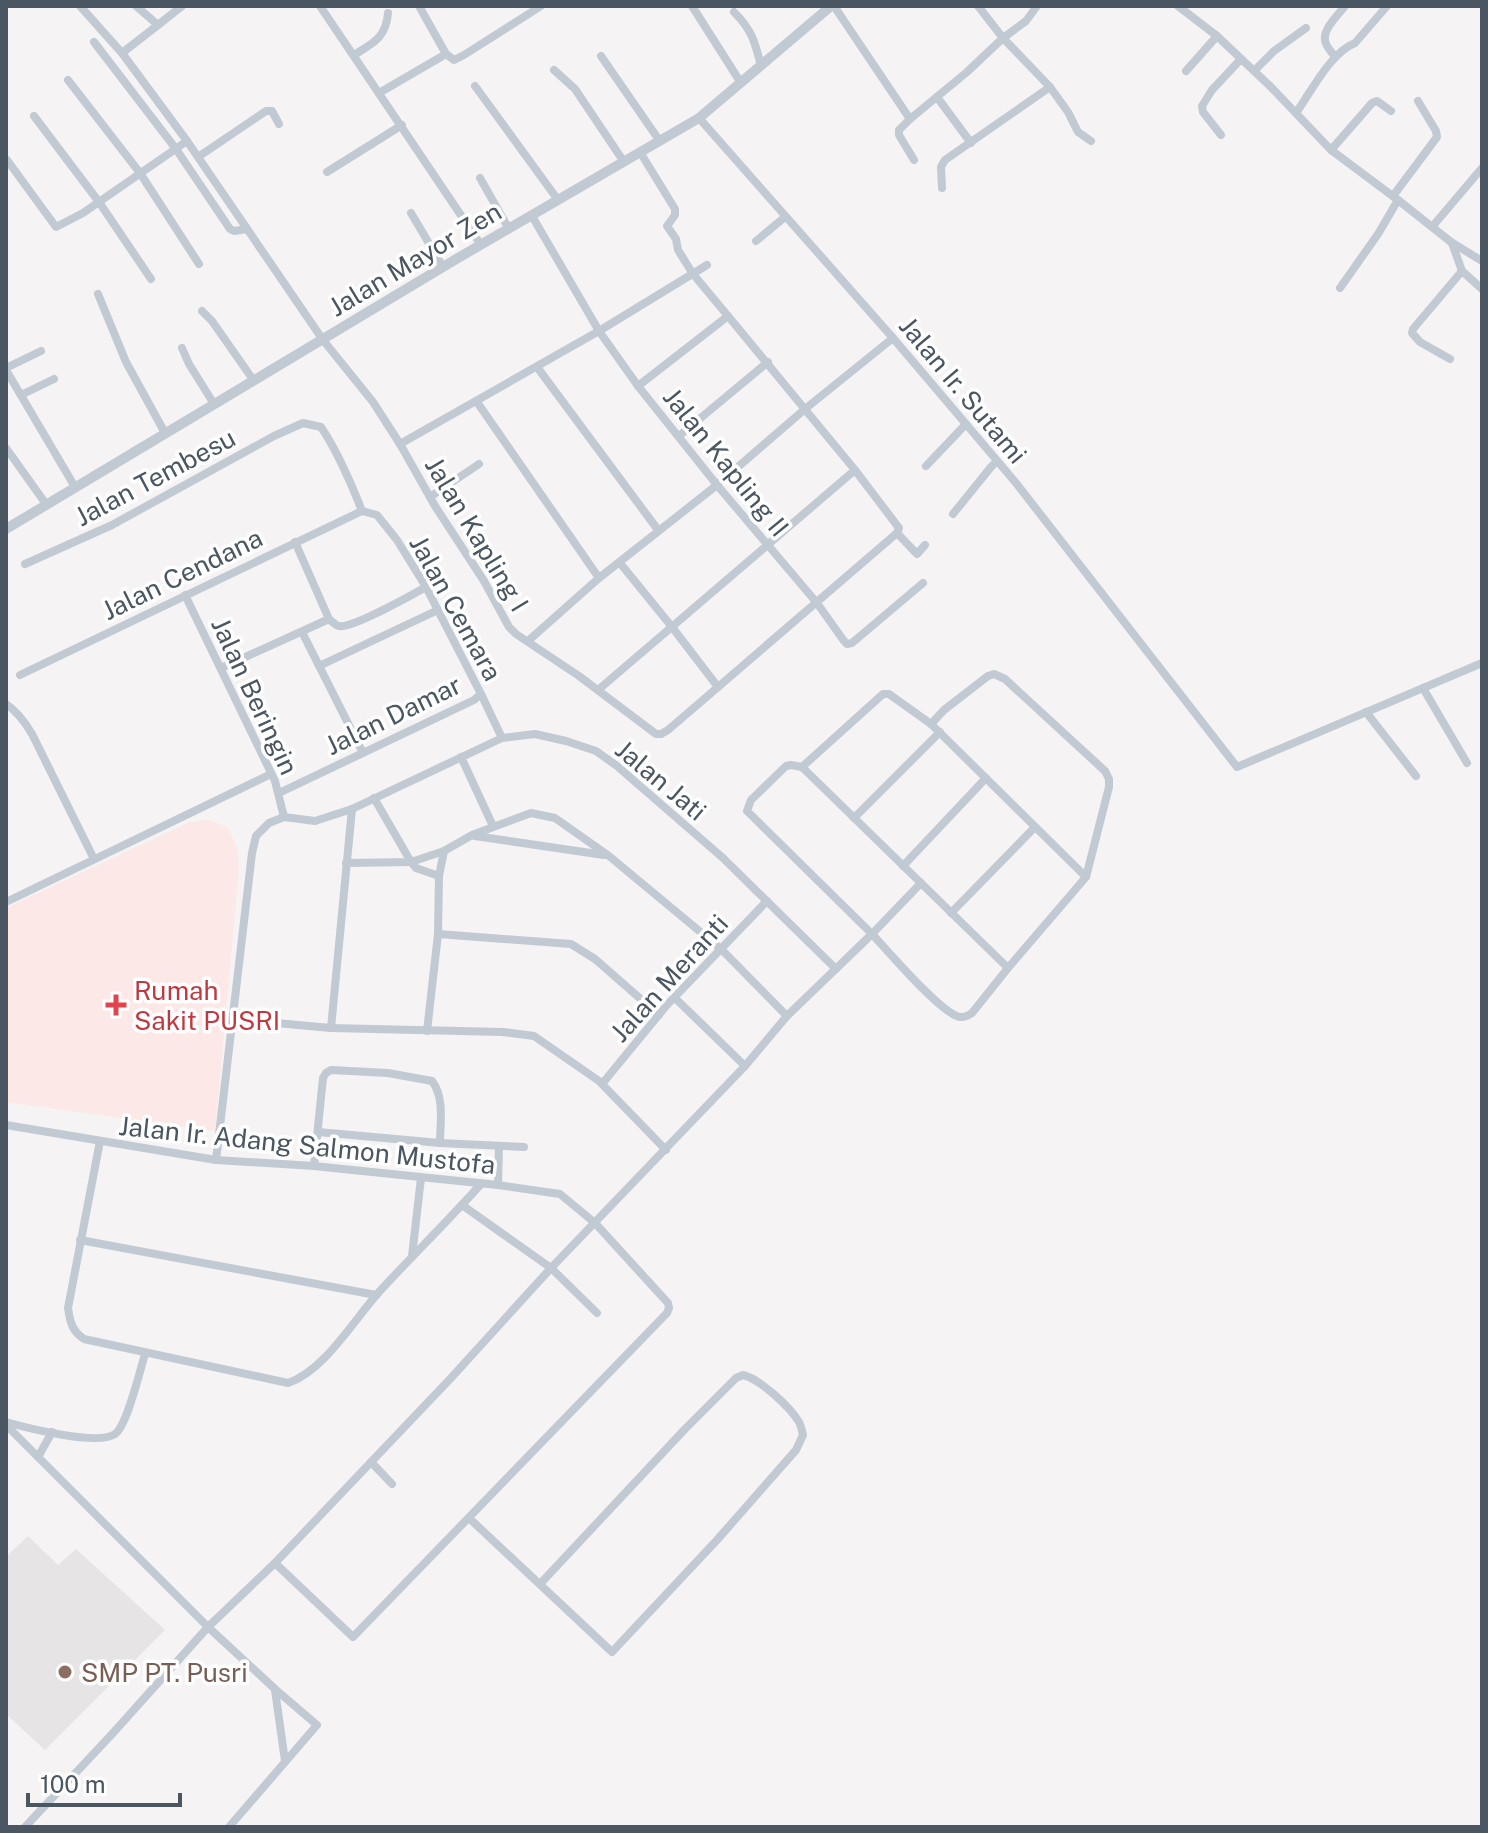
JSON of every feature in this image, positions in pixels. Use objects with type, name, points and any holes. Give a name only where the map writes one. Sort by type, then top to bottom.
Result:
[{"type":"street","name":"Jalan Kapling I","points":[[80,6],[122,53],[187,141],[323,340],[373,402],[484,581],[509,627],[656,734],[661,734],[718,687],[897,533]]},
{"type":"street","points":[[136,6],[158,25]]},
{"type":"street","points":[[122,53],[182,6]]},
{"type":"street","points":[[320,6],[481,245]]},
{"type":"street","points":[[419,6],[446,54],[454,60],[541,6]]},
{"type":"street","points":[[692,6],[741,83]]},
{"type":"street","points":[[832,6],[910,119]]},
{"type":"street","name":"Jalan Mayor Zen","points":[[6,529],[443,267],[699,118],[832,6]]},
{"type":"street","points":[[978,6],[1003,38],[1050,87],[1078,132],[1091,141]]},
{"type":"street","points":[[914,160],[899,130],[1026,21],[1037,6]]},
{"type":"street","points":[[1178,6],[1217,36],[1331,150],[1451,242],[1482,261]]},
{"type":"street","points":[[1335,57],[1324,38],[1345,6]]},
{"type":"street","points":[[1296,113],[1335,57],[1355,43],[1387,6]]},
{"type":"street","points":[[734,12],[753,36],[761,66]]},
{"type":"street","points":[[354,55],[381,36],[388,13]]},
{"type":"street","points":[[1254,71],[1274,51],[1306,28]]},
{"type":"street","points":[[1186,71],[1217,36]]},
{"type":"street","points":[[94,42],[176,149],[230,229],[247,229]]},
{"type":"street","points":[[379,93],[446,54]]},
{"type":"street","points":[[601,56],[659,140]]},
{"type":"street","points":[[1221,135],[1203,112],[1202,106],[1212,90],[1241,59]]},
{"type":"street","points":[[554,70],[575,89],[624,162]]},
{"type":"street","points":[[68,80],[140,173],[199,264]]},
{"type":"street","points":[[475,86],[558,200]]},
{"type":"street","points":[[942,188],[942,163],[1050,87]]},
{"type":"street","points":[[937,97],[971,143]]},
{"type":"street","points":[[1331,150],[1372,103],[1377,101],[1391,111]]},
{"type":"street","points":[[1340,288],[1378,234],[1396,198],[1437,137],[1418,101]]},
{"type":"street","points":[[198,157],[266,111],[272,111],[279,124]]},
{"type":"street","points":[[34,116],[99,202],[151,279]]},
{"type":"street","name":"Jalan Ir. Sutami","points":[[699,118],[997,461],[1237,767],[1366,712]]},
{"type":"street","points":[[327,172],[402,125]]},
{"type":"street","points":[[7,160],[56,227],[83,213],[187,141]]},
{"type":"street","points":[[640,152],[675,209],[675,215],[667,226],[693,274],[855,470],[899,526],[897,533],[917,554],[925,545]]},
{"type":"street","points":[[1432,227],[1482,168]]},
{"type":"street","points":[[480,178],[509,229]]},
{"type":"street","points":[[411,213],[443,267]]},
{"type":"street","name":"Jalan Kapling II","points":[[532,216],[599,331],[638,386],[817,603],[847,644],[869,630],[923,583]]},
{"type":"street","points":[[756,241],[785,217]]},
{"type":"street","points":[[1451,242],[1462,271],[1482,289]]},
{"type":"street","points":[[400,444],[599,331],[707,265]]},
{"type":"street","points":[[1450,359],[1420,342],[1412,333],[1462,271]]},
{"type":"street","points":[[98,294],[126,362],[165,433]]},
{"type":"street","points":[[202,311],[254,381]]},
{"type":"street","points":[[638,386],[728,316]]},
{"type":"street","points":[[528,641],[599,578],[717,485],[893,338]]},
{"type":"street","points":[[182,348],[214,404]]},
{"type":"street","points":[[41,351],[6,369],[75,487]]},
{"type":"street","points":[[679,436],[768,362]]},
{"type":"street","points":[[537,367],[658,530]]},
{"type":"street","points":[[21,395],[54,379]]},
{"type":"street","points":[[477,402],[599,578]]},
{"type":"street","name":"Jalan Tembesu","points":[[25,564],[112,525],[303,423],[321,427],[328,437],[362,511]]},
{"type":"street","points":[[926,466],[966,424]]},
{"type":"street","points":[[6,448],[46,504]]},
{"type":"street","points":[[953,514],[997,461]]},
{"type":"street","points":[[430,497],[479,464]]},
{"type":"street","points":[[598,690],[855,470]]},
{"type":"street","name":"Jalan Cendana","points":[[20,675],[362,511]]},
{"type":"street","name":"Jalan Cemara","points":[[362,511],[377,515],[397,540],[426,587],[502,738]]},
{"type":"street","points":[[295,542],[329,619],[336,625],[345,626],[368,617],[426,587]]},
{"type":"street","points":[[620,563],[718,687]]},
{"type":"street","name":"Jalan Beringin","points":[[185,595],[271,774],[284,817]]},
{"type":"street","points":[[319,666],[438,610]]},
{"type":"street","points":[[221,668],[329,619]]},
{"type":"street","points":[[302,632],[362,751]]},
{"type":"street","points":[[1416,776],[1366,712],[1481,667]]},
{"type":"street","points":[[931,724],[944,710],[994,674],[1005,679],[1105,771],[1109,779],[1086,877],[972,1013],[966,1016],[949,1013],[747,811],[751,800],[786,766],[802,767],[1008,968]]},
{"type":"street","points":[[1423,688],[1467,763]]},
{"type":"street","points":[[802,767],[886,693],[940,732],[1086,877]]},
{"type":"street","name":"Jalan Damar","points":[[279,793],[481,694]]},
{"type":"street","points":[[6,704],[22,718],[32,734],[94,859]]},
{"type":"street","points":[[854,818],[940,732]]},
{"type":"street","name":"Jalan Jati","points":[[284,817],[315,821],[352,809],[502,738],[535,734],[566,741],[596,751],[617,766],[723,858],[836,969]]},
{"type":"street","points":[[461,757],[493,826]]},
{"type":"street","points":[[6,902],[271,774]]},
{"type":"street","points":[[903,866],[986,778]]},
{"type":"street","points":[[374,798],[411,862],[423,872],[439,876]]},
{"type":"street","points":[[331,1028],[352,809]]},
{"type":"street","points":[[346,863],[411,862],[531,813],[555,818],[609,856],[721,949],[787,1016]]},
{"type":"street","points":[[216,1160],[252,853],[256,836],[269,823],[284,817]]},
{"type":"street","points":[[951,913],[1035,827]]},
{"type":"street","points":[[472,835],[609,856]]},
{"type":"street","points":[[427,1031],[438,934],[439,876],[444,851]]},
{"type":"street","points":[[25,1827],[208,1627],[275,1563],[745,1066],[787,1016],[921,883]]},
{"type":"street","name":"Jalan Meranti","points":[[602,1084],[659,1015],[767,901]]},
{"type":"street","points":[[438,934],[571,944],[595,959],[659,1015]]},
{"type":"street","points":[[675,998],[745,1066]]},
{"type":"street","points":[[233,1019],[331,1028],[503,1032],[534,1036],[602,1084],[666,1150]]},
{"type":"street","points":[[314,1166],[323,1078],[331,1070],[388,1073],[432,1081],[436,1085],[441,1121],[440,1143]]},
{"type":"street","name":"Jalan Ir. Adang Salmon Mustofa","points":[[6,1125],[216,1160],[314,1166],[560,1194],[595,1223],[668,1303],[667,1313],[353,1637],[275,1563]]},
{"type":"street","points":[[318,1132],[524,1147]]},
{"type":"street","points":[[100,1141],[68,1308],[71,1326],[84,1339],[288,1383],[301,1379],[315,1369],[376,1295],[481,1184]]},
{"type":"street","points":[[498,1185],[499,1146]]},
{"type":"street","points":[[412,1257],[421,1178]]},
{"type":"street","points":[[462,1205],[551,1268],[597,1313]]},
{"type":"street","points":[[80,1240],[376,1295]]},
{"type":"street","points":[[6,1423],[89,1438],[117,1434],[124,1423],[145,1354]]},
{"type":"street","points":[[469,1518],[612,1652],[796,1450],[803,1435],[799,1422],[752,1377],[743,1375],[736,1378],[540,1584]]},
{"type":"street","points":[[6,1423],[208,1627],[317,1725],[229,1827]]},
{"type":"street","points":[[38,1457],[52,1432]]},
{"type":"street","points":[[371,1462],[392,1484]]},
{"type":"street","points":[[275,1689],[285,1761]]},
{"type":"shaded area","name":"Rumah Sakit PUSRI","points":[[210,820],[228,828],[237,848],[239,868],[215,1131],[6,1102],[6,908],[190,822]]},
{"type":"shaded area","name":"SMP PT. Pusri","points":[[28,1536],[58,1565],[76,1549],[165,1630],[45,1750],[6,1714],[6,1557]]},
{"type":"place","name":"Rumah Sakit PUSRI","points":[[116,1005]]},
{"type":"place","name":"SMP PT. Pusri","points":[[65,1672]]}]
